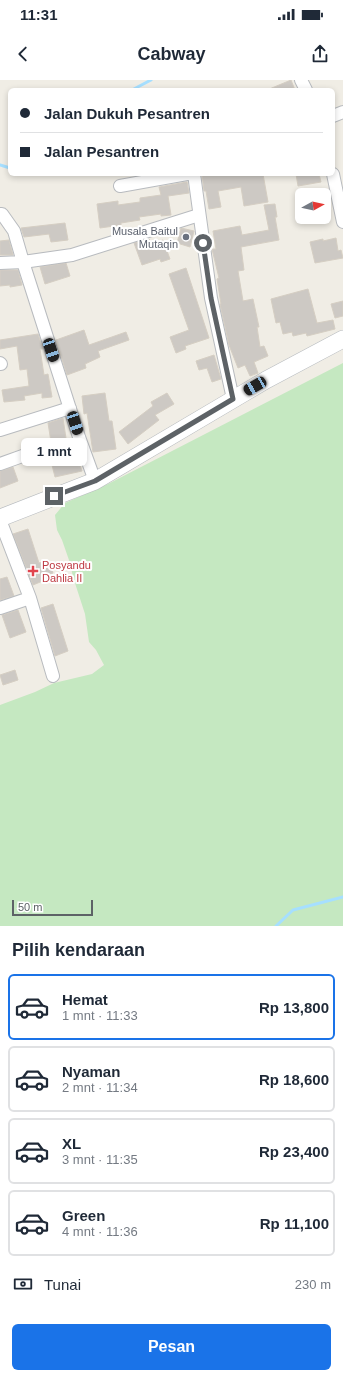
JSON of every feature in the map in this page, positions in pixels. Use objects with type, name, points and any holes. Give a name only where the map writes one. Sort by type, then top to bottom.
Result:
[{"type":"main road","points":[[0,519],[95,481],[266,380],[343,339]]},
{"type":"street","points":[[120,186],[176,176]]},
{"type":"street","points":[[194,176],[211,298],[233,399]]},
{"type":"street","points":[[333,176],[343,222]]},
{"type":"street","points":[[0,214],[2,214],[14,231],[70,408],[95,481]]},
{"type":"street","points":[[0,263],[23,262],[72,255],[199,216]]},
{"type":"street","points":[[0,430],[70,408]]},
{"type":"street","points":[[0,464],[28,454]]},
{"type":"street","points":[[0,519],[30,598],[53,676]]},
{"type":"street","points":[[0,608],[30,598]]},
{"type":"green space","points":[[343,363],[343,926],[0,926],[0,705],[54,683],[92,674],[104,665],[96,650],[89,642],[85,614],[70,563],[57,530],[55,515],[65,503],[108,484]]},
{"type":"building","points":[[291,80],[294,88],[272,88]]},
{"type":"building","points":[[202,176],[263,176],[268,202],[244,206],[241,187],[218,191],[221,207],[209,209],[206,191],[204,191]]},
{"type":"building","points":[[296,176],[320,176],[321,182],[298,186]]},
{"type":"building","points":[[187,182],[189,193],[168,196],[171,215],[161,216],[161,214],[139,217],[140,220],[100,228],[97,204],[118,201],[118,205],[140,202],[140,198],[161,195],[159,187]]},
{"type":"building","points":[[275,204],[277,217],[275,217],[279,240],[241,247],[244,270],[238,271],[243,301],[253,299],[259,327],[257,327],[260,347],[264,346],[268,356],[254,362],[258,373],[250,376],[245,365],[238,368],[229,345],[220,304],[217,279],[219,278],[212,249],[216,249],[213,231],[240,226],[242,235],[269,230],[264,205]]},
{"type":"building","points":[[65,223],[68,240],[51,242],[49,234],[24,237],[21,228]]},
{"type":"building","name":"Musala Baitul Mutaqin","points":[[181,228],[194,231],[190,247],[177,243]]},
{"type":"building","points":[[336,238],[338,251],[341,250],[343,258],[315,263],[310,242]]},
{"type":"building","points":[[149,239],[151,244],[163,240],[170,259],[161,262],[160,259],[142,265],[134,243]]},
{"type":"building","points":[[9,240],[13,255],[0,255],[0,241]]},
{"type":"building","points":[[66,263],[70,276],[45,284],[40,267]]},
{"type":"building","points":[[186,268],[209,338],[185,346],[186,349],[176,353],[170,337],[189,330],[169,274]]},
{"type":"building","points":[[0,270],[18,270],[22,285],[10,287],[10,285],[0,286]]},
{"type":"building","points":[[308,289],[317,323],[333,320],[335,329],[307,336],[306,333],[293,336],[292,332],[283,334],[280,322],[276,323],[271,299]]},
{"type":"building","points":[[343,301],[343,316],[335,318],[331,304]]},
{"type":"building","points":[[84,330],[89,345],[126,332],[129,340],[98,351],[100,357],[85,364],[86,368],[67,375],[56,340]]},
{"type":"building","points":[[38,334],[43,349],[40,349],[44,375],[48,374],[52,397],[42,398],[42,393],[24,396],[25,400],[4,402],[2,390],[29,386],[27,369],[20,370],[17,346],[0,349],[0,340]]},
{"type":"building","points":[[214,355],[221,379],[212,382],[207,368],[199,370],[196,361]]},
{"type":"building","points":[[105,393],[109,421],[112,421],[116,449],[93,452],[87,413],[84,414],[82,396]]},
{"type":"building","points":[[167,393],[174,404],[155,415],[159,420],[128,444],[119,432],[153,406],[151,402]]},
{"type":"building","points":[[63,418],[67,445],[73,443],[82,471],[55,477],[48,449],[52,448],[48,423]]},
{"type":"building","points":[[13,467],[18,481],[0,488],[0,471]]},
{"type":"building","points":[[28,529],[39,563],[49,560],[53,573],[44,576],[45,580],[33,585],[13,534]]},
{"type":"building","points":[[7,577],[14,596],[0,600],[0,579]]},
{"type":"building","points":[[53,604],[68,651],[55,656],[41,608]]},
{"type":"building","points":[[18,610],[26,632],[10,638],[2,615]]},
{"type":"building","points":[[15,670],[18,680],[3,685],[0,675]]},
{"type":"waterway","points":[[136,88],[151,80]]},
{"type":"waterway","points":[[0,165],[8,167]]},
{"type":"waterway","points":[[276,926],[293,910],[343,897]]},
{"type":"place","name":"Musala Baitul Mutaqin","points":[[186,237]]},
{"type":"place","name":"Posyandu Dahlia II","points":[[33,571]]},
{"type":"route","points":[[54,496],[95,481],[233,399],[211,298],[203,243]]}]
